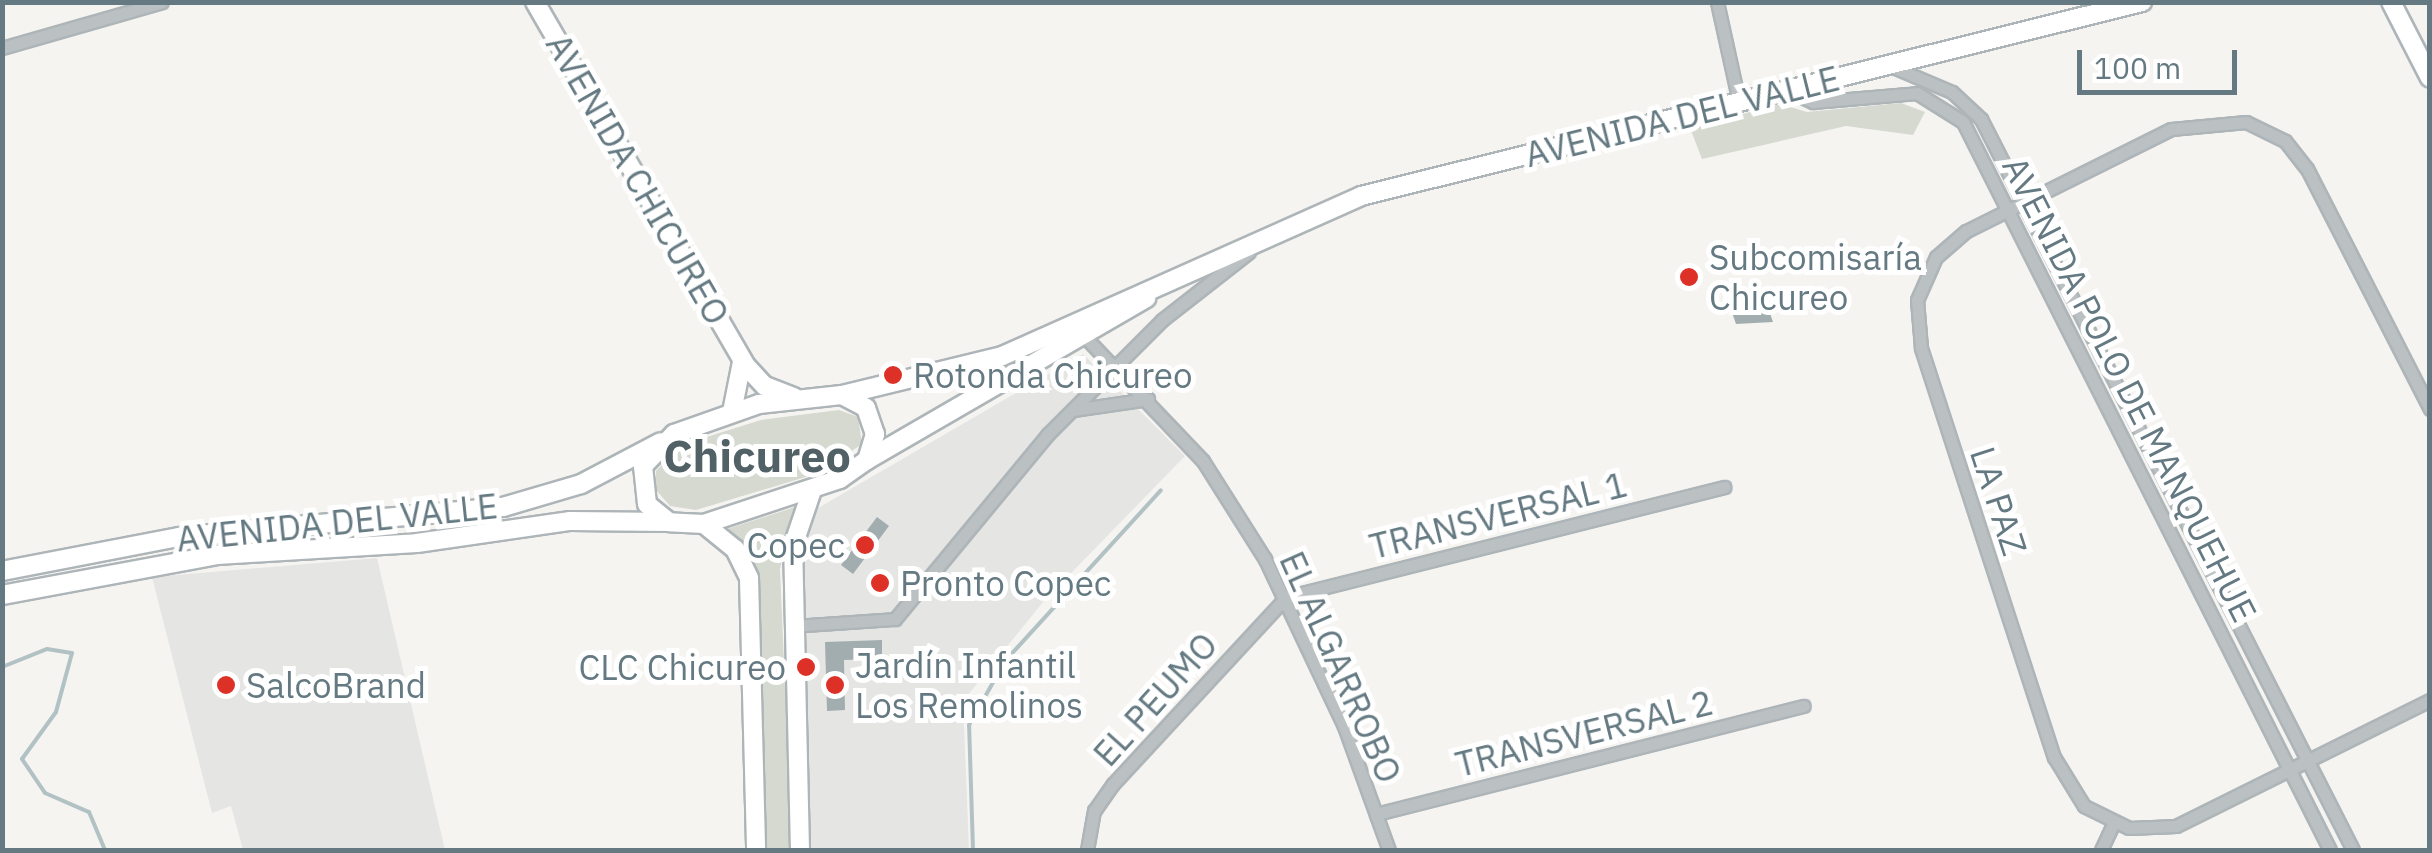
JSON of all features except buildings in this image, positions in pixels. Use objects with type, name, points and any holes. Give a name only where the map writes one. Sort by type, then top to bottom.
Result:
[{"type":"main road","name":"AVENIDA CHICUREO","points":[[535,2],[740,356],[764,386],[799,398]]},
{"type":"main road","points":[[2392,2],[2430,78]]},
{"type":"main road","name":"AVENIDA DEL VALLE","points":[[2,571],[195,535],[503,507],[581,484],[660,442],[732,412],[799,398],[842,395],[1002,356],[1288,223],[1400,185],[2129,4]]},
{"type":"main road","name":"AVENIDA DEL VALLE","points":[[2,594],[202,557],[417,543],[570,522],[704,524],[811,493],[1085,338],[1229,249]]},
{"type":"main road","name":"AVENIDA CHICUREO","points":[[732,412],[742,390],[740,356]]},
{"type":"main road","points":[[842,395],[873,420],[866,460]]},
{"type":"main road","points":[[660,442],[643,466],[642,489],[652,511],[669,522]]},
{"type":"main road","points":[[800,850],[792,626],[795,528],[811,493]]},
{"type":"main road","points":[[704,524],[735,550],[749,578],[756,850]]},
{"type":"street","points":[[2,48],[162,2]]},
{"type":"street","points":[[1717,2],[1740,102]]},
{"type":"street","name":"AVENIDA POLO DE MANQUEHUE","points":[[1889,65],[1975,110],[2026,201],[2353,850]]},
{"type":"street","name":"AVENIDA POLO DE MANQUEHUE","points":[[1788,90],[1813,102],[1897,92],[1939,102],[1968,130],[2330,850]]},
{"type":"street","name":"LA PAZ","points":[[2114,824],[2084,806],[2059,770],[1918,335],[1918,300],[1936,257],[2008,210],[2183,125],[2228,119],[2261,126],[2307,168],[2430,409]]},
{"type":"street","points":[[792,626],[894,619],[1071,410],[1116,364],[1288,223]]},
{"type":"street","name":"EL ALGARROBO","points":[[1085,338],[1116,364],[1203,461],[1286,596],[1376,814],[1386,848]]},
{"type":"street","points":[[1071,410],[1148,399]]},
{"type":"street","name":"TRANSVERSAL 1","points":[[1286,596],[1724,487]]},
{"type":"street","name":"EL PEUMO","points":[[1087,850],[1094,811],[1112,784],[1286,596]]},
{"type":"street","points":[[2101,850],[2114,824],[2176,826],[2430,700]]},
{"type":"street","name":"TRANSVERSAL 2","points":[[1376,814],[1804,706]]},
{"type":"shaded area","points":[[1901,103],[1925,112],[1913,135],[1846,126],[1702,159],[1690,128],[1780,104],[1807,112]]},
{"type":"shaded area","points":[[1083,354],[1185,456],[1043,602],[963,701],[969,850],[809,850],[799,610],[803,538],[813,511]]},
{"type":"shaded area","points":[[839,410],[858,417],[862,444],[819,473],[696,510],[670,506],[656,490],[656,471],[681,445],[761,420]]},
{"type":"shaded area","points":[[795,507],[780,569],[792,850],[763,850],[758,584],[750,556],[727,529]]},
{"type":"shaded area","points":[[377,558],[445,850],[243,850],[231,806],[212,813],[152,577]]},
{"type":"waterway","points":[[973,850],[969,725],[1005,661],[1161,490]]},
{"type":"waterway","points":[[2,667],[47,649],[72,653],[56,712],[22,759],[45,793],[89,812],[105,850]]},
{"type":"place","name":"Subcomisaría Chicureo","points":[[1689,277]]},
{"type":"place","name":"Rotonda Chicureo","points":[[893,375]]},
{"type":"place","name":"Copec","points":[[865,545]]},
{"type":"place","name":"Pronto Copec","points":[[880,583]]},
{"type":"place","name":"CLC Chicureo","points":[[806,667]]},
{"type":"place","name":"SalcoBrand","points":[[226,685]]},
{"type":"place","name":"Jardín Infantil Los Remolinos","points":[[835,685]]},
{"type":"district","name":"Chicureo","points":[[757,456]]}]
